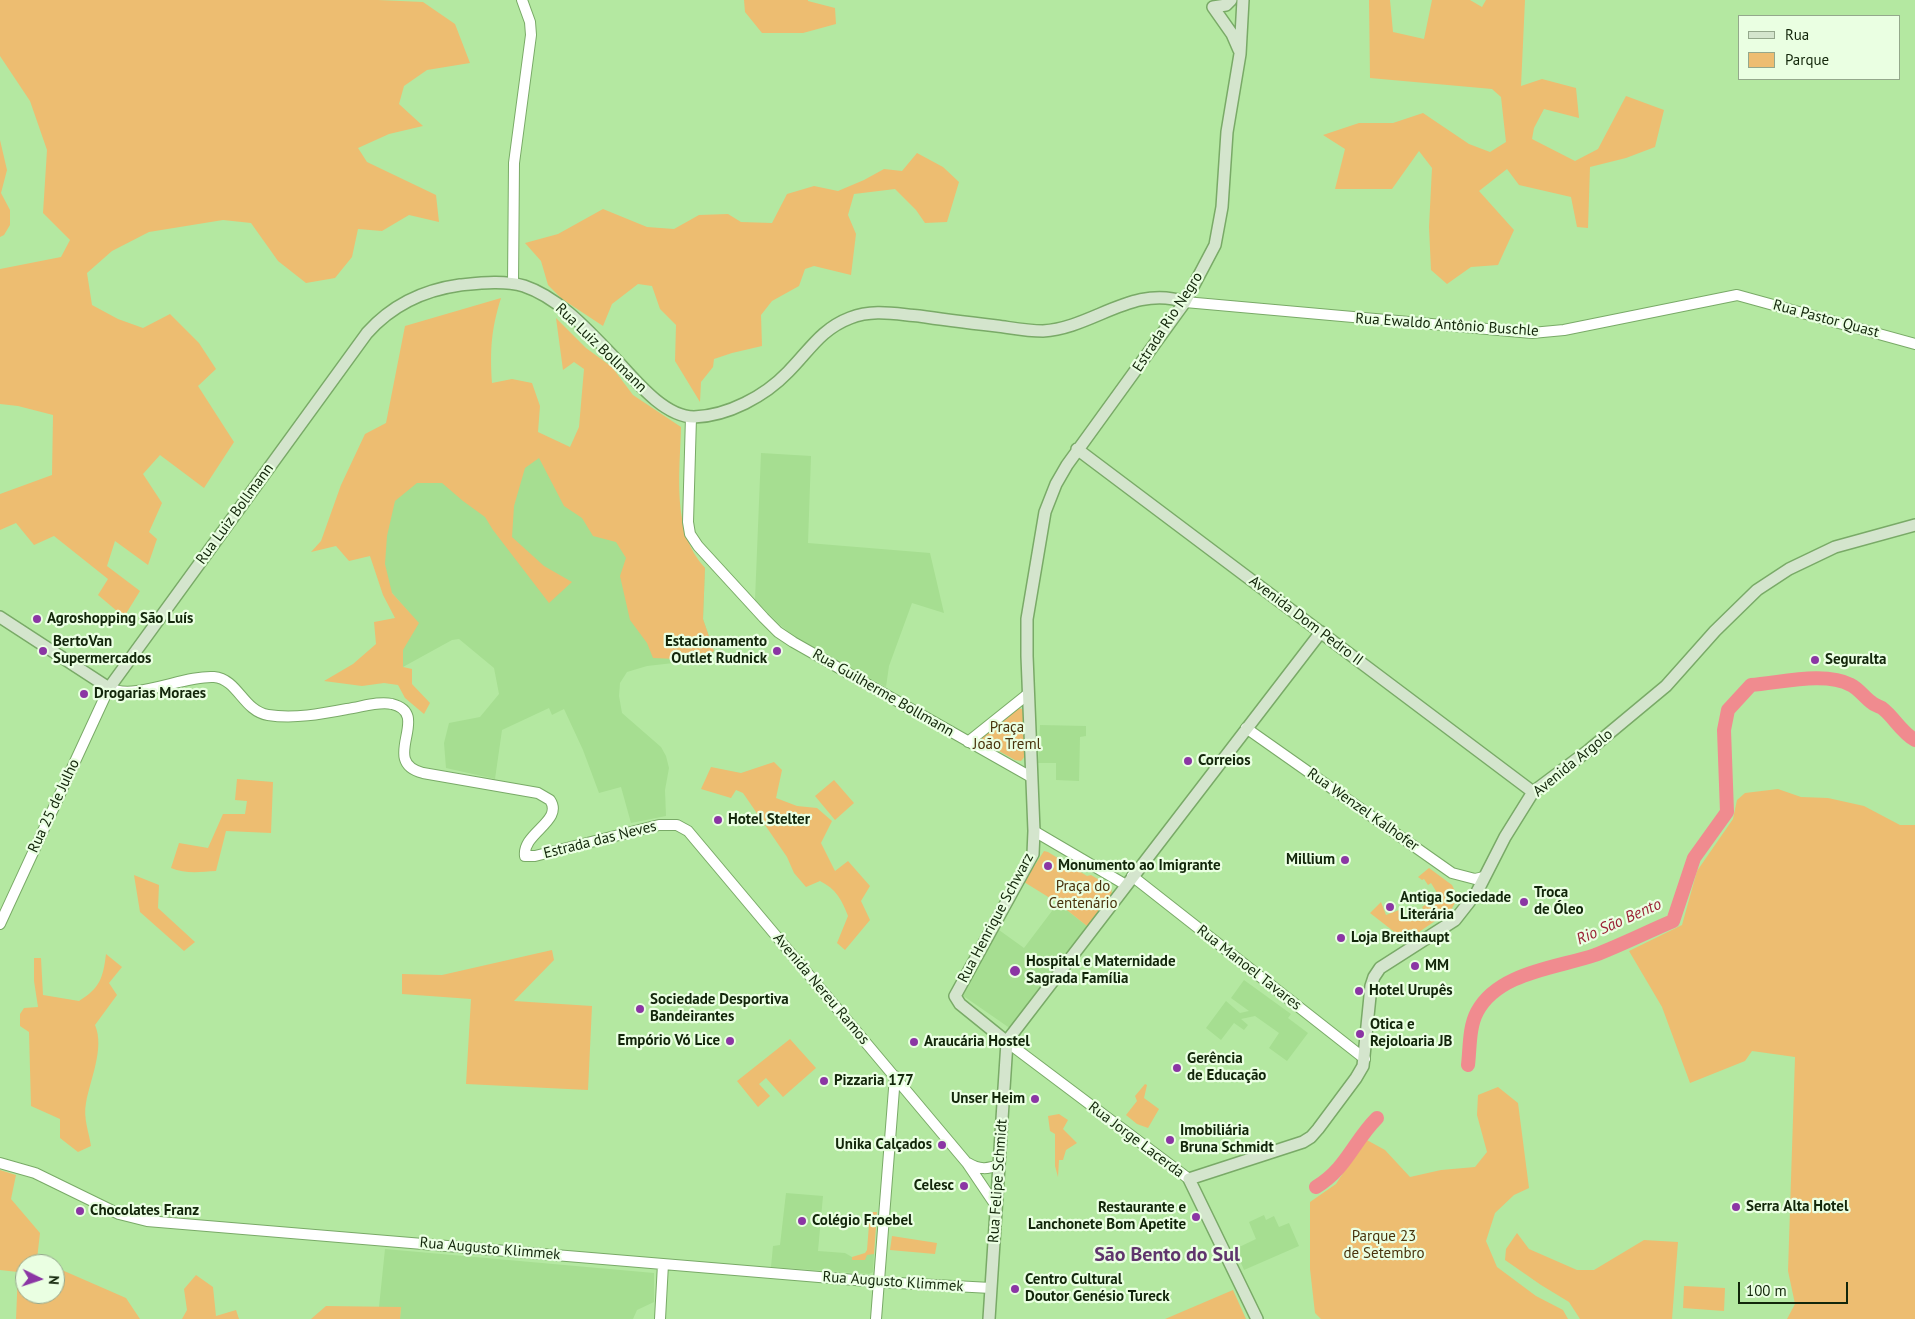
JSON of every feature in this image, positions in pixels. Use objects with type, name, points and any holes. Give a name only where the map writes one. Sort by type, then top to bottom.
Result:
[{"type":"main road","points":[[1231,0],[1226,5],[1213,7],[1232,34],[1240,54]]},
{"type":"main road","points":[[1243,0],[1243,24]]},
{"type":"main road","points":[[1243,24],[1250,0]]},
{"type":"main road","name":"Estrada Rio Negro","points":[[1077,449],[1122,390],[1184,302],[1211,254],[1218,236],[1227,132],[1243,24]]},
{"type":"main road","name":"Rua Luiz Bollmann","points":[[109,688],[300,423],[373,327],[392,310],[408,301],[430,292],[471,284],[513,284],[536,291],[558,306],[590,333],[651,395],[669,408],[691,417]]},
{"type":"main road","points":[[691,417],[734,407],[765,392],[786,374],[822,333],[849,318],[865,314],[893,313],[1044,331],[1072,324],[1137,300],[1166,297],[1184,302]]},
{"type":"main road","name":"Avenida Dom Pedro II","points":[[1077,449],[1533,792]]},
{"type":"main road","name":"Rua Henrique Schwarz","points":[[1008,1042],[960,1004],[956,996],[1030,861],[1034,849],[1027,619],[1045,512],[1058,479],[1077,449]]},
{"type":"main road","name":"Avenida Argolo","points":[[1189,1179],[1303,1142],[1311,1137],[1356,1078],[1365,1060],[1371,986],[1377,972],[1388,962],[1455,920],[1477,892],[1505,837],[1533,792],[1589,750],[1660,691],[1733,612],[1767,583],[1804,561],[1835,547],[1915,525]]},
{"type":"main road","name":"Estrada das Neves","points":[[0,617],[109,688]]},
{"type":"main road","points":[[1008,1042],[1020,1022],[1321,632]]},
{"type":"main road","name":"Rua Felipe Schmidt","points":[[989,1319],[1008,1042]]},
{"type":"main road","name":"Rua Jorge Lacerda","points":[[1189,1179],[1257,1319]]},
{"type":"street","points":[[513,284],[514,162],[531,35],[530,22],[522,0]]},
{"type":"street","name":"Rua Ewaldo Antônio Buschle","points":[[1184,302],[1532,333],[1564,330],[1737,295]]},
{"type":"street","name":"Rua Pastor Quast","points":[[1737,295],[1915,344]]},
{"type":"street","name":"Rua Guilherme Bollmann","points":[[691,417],[688,522],[690,534],[698,546],[764,618],[778,632],[793,642],[1032,778]]},
{"type":"street","name":"Estrada das Neves","points":[[109,688],[126,692],[198,678],[219,678],[232,686],[248,706],[256,712],[266,715],[324,714],[379,704],[396,706],[404,712],[408,722],[404,757],[407,765],[411,768],[424,773],[538,793],[550,800],[552,812],[547,821],[532,836],[524,853],[528,857],[659,825],[670,824]]},
{"type":"street","name":"Rua 25 de Julho","points":[[0,924],[109,688]]},
{"type":"street","points":[[968,742],[1028,694]]},
{"type":"street","name":"Rua Wenzel Kalhofer","points":[[1246,728],[1452,873],[1475,879],[1484,877]]},
{"type":"street","name":"Avenida Nereu Ramos","points":[[670,824],[682,827],[694,835],[794,958],[967,1163],[996,1206]]},
{"type":"street","name":"Rua Manoel Tavares","points":[[1034,831],[1129,880],[1365,1060]]},
{"type":"street","name":"Rua Jorge Lacerda","points":[[1008,1042],[1189,1179]]},
{"type":"street","points":[[876,1319],[895,1076]]},
{"type":"street","name":"Rua Augusto Klimmek","points":[[0,1162],[35,1173],[103,1207],[138,1220],[879,1282],[991,1288]]},
{"type":"street","points":[[967,1163],[979,1168],[992,1168],[999,1165]]},
{"type":"street","points":[[660,1319],[664,1264]]},
{"type":"shaded area","points":[[388,429],[549,444],[683,519],[686,539],[695,558],[705,568],[703,619],[714,651],[700,660],[647,666],[627,672],[620,683],[619,696],[622,713],[661,747],[666,756],[669,768],[665,790],[666,816],[631,823],[621,787],[599,793],[583,750],[564,709],[552,715],[549,708],[502,730],[495,779],[446,768],[444,743],[449,723],[480,717],[499,694],[494,668],[459,639],[452,640],[403,667],[387,648],[411,615],[392,593],[355,531]]},
{"type":"shaded area","points":[[761,453],[811,456],[808,543],[930,553],[944,613],[912,603],[889,666],[886,687],[801,642],[779,624],[755,600]]},
{"type":"shaded area","points":[[1040,725],[1086,726],[1086,736],[1080,737],[1079,781],[1056,780],[1056,763],[1038,763]]},
{"type":"shaded area","name":"Hospital e Maternidade Sagrada Família","points":[[1058,903],[1087,926],[1011,1029],[962,995],[999,930],[1024,948]]},
{"type":"shaded area","points":[[1244,980],[1291,1014],[1288,1018],[1308,1033],[1287,1061],[1269,1048],[1279,1033],[1255,1016],[1241,1019],[1248,1025],[1244,1030],[1234,1023],[1221,1040],[1206,1028],[1226,1001],[1240,1013],[1249,1011],[1231,998]]},
{"type":"shaded area","name":"Colégio Froebel","points":[[786,1193],[823,1196],[818,1251],[845,1253],[852,1257],[852,1259],[867,1254],[874,1254],[873,1272],[869,1274],[771,1267],[773,1246],[780,1245]]},
{"type":"shaded area","points":[[1264,1215],[1266,1220],[1274,1216],[1279,1227],[1289,1223],[1299,1246],[1244,1270],[1235,1249],[1256,1239],[1249,1222]]},
{"type":"shaded area","points":[[385,1249],[654,1273],[654,1302],[637,1310],[633,1319],[400,1319],[401,1307],[379,1307]]},
{"type":"green space","points":[[0,0],[378,0],[423,2],[455,24],[470,63],[427,70],[404,86],[399,104],[423,126],[389,134],[358,148],[367,162],[436,195],[439,222],[409,215],[382,231],[358,229],[352,257],[335,278],[306,283],[278,261],[251,223],[223,220],[149,232],[112,251],[87,273],[92,305],[118,319],[143,328],[170,314],[199,343],[216,369],[198,386],[234,442],[204,488],[160,455],[143,474],[162,503],[149,532],[157,539],[148,565],[115,541],[107,566],[140,591],[124,617],[98,595],[108,579],[54,536],[34,545],[16,523],[0,530],[0,494],[52,475],[53,415],[18,406],[0,404],[0,269],[61,257],[70,240],[43,213],[47,150],[30,101],[0,56]]},
{"type":"green space","points":[[744,0],[808,0],[835,8],[836,24],[803,33],[762,33],[745,12]]},
{"type":"green space","points":[[1369,0],[1390,0],[1393,32],[1424,39],[1432,0],[1470,0],[1482,7],[1486,0],[1525,0],[1521,86],[1542,79],[1576,88],[1579,118],[1544,109],[1534,128],[1532,139],[1575,161],[1598,149],[1626,96],[1664,110],[1655,147],[1626,158],[1590,167],[1588,228],[1577,227],[1571,197],[1519,185],[1507,169],[1479,191],[1514,230],[1498,265],[1471,267],[1447,284],[1431,270],[1429,227],[1432,168],[1419,151],[1392,189],[1335,189],[1345,149],[1323,135],[1359,123],[1393,123],[1423,113],[1469,144],[1490,152],[1506,142],[1501,97],[1492,89],[1370,78]]},
{"type":"green space","points":[[0,140],[7,170],[1,193],[10,210],[10,225],[4,235],[0,237]]},
{"type":"green space","points":[[917,153],[943,167],[959,182],[947,222],[925,223],[916,210],[895,189],[854,194],[848,215],[856,234],[851,275],[814,266],[805,269],[799,286],[772,301],[761,315],[762,346],[714,359],[713,367],[701,382],[700,402],[675,361],[676,325],[660,309],[652,286],[638,284],[612,304],[603,326],[562,299],[548,285],[541,261],[525,243],[558,234],[603,209],[647,227],[674,229],[699,215],[728,214],[741,222],[772,223],[787,194],[814,186],[838,191],[884,169],[902,171]]},
{"type":"green space","points":[[501,298],[492,340],[492,383],[512,379],[532,383],[540,406],[538,432],[570,447],[579,427],[584,369],[574,362],[563,370],[556,318],[586,348],[612,367],[633,395],[681,427],[679,482],[682,519],[694,553],[705,568],[703,619],[714,651],[700,660],[653,658],[647,643],[630,620],[620,576],[626,558],[616,542],[593,536],[582,518],[564,506],[539,458],[525,468],[514,506],[512,537],[544,566],[572,582],[549,603],[485,517],[442,483],[417,483],[395,501],[387,536],[385,564],[392,593],[419,623],[403,650],[403,667],[412,669],[412,684],[430,703],[424,714],[405,698],[398,685],[384,683],[362,686],[324,681],[353,664],[376,644],[374,622],[395,618],[383,595],[370,556],[349,561],[336,546],[311,552],[321,541],[341,485],[365,434],[386,423],[405,326]]},
{"type":"green space","name":"Praça João Treml","points":[[1018,708],[1024,712],[1025,756],[1021,761],[1015,760],[983,742],[981,738]]},
{"type":"green space","points":[[774,762],[782,770],[776,798],[797,806],[817,808],[832,821],[821,843],[835,871],[848,861],[870,886],[861,901],[870,920],[845,950],[837,943],[848,916],[841,900],[834,891],[820,881],[806,887],[794,873],[787,857],[743,793],[736,790],[731,798],[701,789],[711,767],[741,773]]},
{"type":"green space","points":[[237,779],[273,782],[271,833],[226,831],[216,871],[187,872],[171,868],[179,843],[208,848],[223,814],[245,814],[247,801],[235,800]]},
{"type":"green space","points":[[834,780],[854,803],[835,820],[815,796]]},
{"type":"green space","points":[[1778,789],[1801,797],[1828,798],[1864,806],[1900,825],[1915,825],[1915,1319],[1787,1319],[1795,1304],[1788,1271],[1795,1057],[1752,1051],[1745,1061],[1690,1083],[1662,1007],[1629,951],[1682,925],[1697,871],[1733,819],[1737,800],[1745,793]]},
{"type":"green space","name":"Praça do Centenário","points":[[1044,851],[1087,876],[1091,875],[1111,887],[1112,894],[1087,926],[1058,903],[1024,882]]},
{"type":"green space","points":[[1429,868],[1452,885],[1457,895],[1456,901],[1451,910],[1406,941],[1370,913],[1381,902],[1386,915],[1399,910],[1401,916],[1425,912],[1422,907],[1439,896],[1431,883],[1428,885],[1424,879],[1422,880],[1418,877]]},
{"type":"green space","points":[[134,875],[159,885],[158,908],[195,942],[184,951],[140,912]]},
{"type":"green space","points":[[552,950],[554,960],[514,1001],[592,1006],[588,1090],[466,1084],[471,999],[402,994],[402,974],[442,975]]},
{"type":"green space","points":[[106,954],[122,967],[109,983],[117,995],[95,1025],[98,1034],[98,1054],[85,1109],[91,1146],[78,1152],[60,1138],[60,1119],[31,1106],[29,1032],[20,1026],[20,1014],[24,1008],[38,1007],[34,981],[34,958],[41,958],[43,995],[79,1001],[92,992],[99,982]]},
{"type":"green space","points":[[790,1039],[816,1068],[783,1097],[766,1078],[759,1084],[770,1096],[758,1107],[737,1081]]},
{"type":"green space","points":[[1145,1084],[1147,1085],[1144,1098],[1159,1109],[1148,1128],[1137,1124],[1126,1115],[1137,1101],[1135,1096]]},
{"type":"green space","name":"Parque 23 de Setembro","points":[[1498,1087],[1518,1103],[1529,1188],[1514,1195],[1495,1213],[1486,1241],[1497,1267],[1536,1296],[1563,1310],[1568,1319],[1321,1319],[1315,1313],[1310,1269],[1310,1202],[1336,1184],[1365,1139],[1385,1150],[1410,1177],[1441,1170],[1475,1167],[1487,1152],[1477,1115],[1478,1095]]},
{"type":"green space","points":[[1059,1114],[1068,1120],[1063,1129],[1077,1143],[1066,1150],[1063,1160],[1059,1160],[1058,1177],[1055,1166],[1055,1134],[1050,1131],[1048,1116]]},
{"type":"green space","points":[[0,1170],[16,1175],[11,1199],[40,1233],[38,1254],[15,1254],[15,1272],[0,1270]]},
{"type":"green space","points":[[870,1212],[877,1212],[874,1254],[867,1255],[865,1260],[852,1260],[852,1257],[865,1253],[867,1250]]},
{"type":"green space","points":[[1517,1233],[1529,1249],[1577,1270],[1594,1270],[1644,1240],[1678,1242],[1672,1319],[1580,1319],[1569,1302],[1505,1260],[1506,1249]]},
{"type":"green space","points":[[892,1236],[937,1243],[935,1254],[890,1250]]},
{"type":"green space","points":[[65,1271],[126,1298],[140,1319],[16,1319],[17,1304],[65,1304]]},
{"type":"green space","points":[[196,1275],[213,1287],[216,1316],[236,1310],[239,1319],[182,1319],[187,1310],[184,1289]]},
{"type":"green space","points":[[1684,1286],[1725,1288],[1724,1311],[1683,1308]]},
{"type":"green space","points":[[1233,1290],[1246,1319],[1165,1319]]},
{"type":"green space","points":[[326,1306],[401,1307],[400,1319],[311,1319]]},
{"type":"waterway","name":"Rio São Bento","points":[[1468,1065],[1474,1018],[1487,999],[1499,988],[1530,973],[1595,955],[1673,921],[1694,858],[1727,812],[1724,730],[1728,710],[1751,685],[1816,678],[1840,681],[1851,685],[1872,703],[1882,708],[1915,740]]},
{"type":"waterway","name":"Rio São Bento","points":[[1316,1187],[1327,1180],[1343,1163],[1377,1118]]},
{"type":"place","name":"Agroshopping São Luís","points":[[37,619]]},
{"type":"place","name":"BertoVan Supermercados","points":[[43,651]]},
{"type":"place","name":"Estacionamento Outlet Rudnick","points":[[777,651]]},
{"type":"place","name":"Seguralta","points":[[1815,660]]},
{"type":"place","name":"Drogarias Moraes","points":[[84,694]]},
{"type":"place","name":"Correios","points":[[1188,761]]},
{"type":"place","name":"Hotel Stelter","points":[[718,820]]},
{"type":"place","name":"Millium","points":[[1345,860]]},
{"type":"place","name":"Monumento ao Imigrante","points":[[1048,866]]},
{"type":"place","name":"Troca de Óleo","points":[[1524,902]]},
{"type":"place","name":"Antiga Sociedade Literária","points":[[1390,907]]},
{"type":"place","name":"Loja Breithaupt","points":[[1341,938]]},
{"type":"place","name":"MM","points":[[1415,966]]},
{"type":"place","name":"Hospital e Maternidade Sagrada Família","points":[[1015,971]]},
{"type":"place","name":"Hotel Urupês","points":[[1359,991]]},
{"type":"place","name":"Sociedade Desportiva Bandeirantes","points":[[640,1009]]},
{"type":"place","name":"Otica e Rejoloaria JB","points":[[1360,1034]]},
{"type":"place","name":"Empório Vó Lice","points":[[730,1041]]},
{"type":"place","name":"Araucária Hostel","points":[[914,1042]]},
{"type":"place","name":"Gerência de Educação","points":[[1177,1068]]},
{"type":"place","name":"Pizzaria 177","points":[[824,1081]]},
{"type":"place","name":"Unser Heim","points":[[1035,1099]]},
{"type":"place","name":"Imobiliária Bruna Schmidt","points":[[1170,1140]]},
{"type":"place","name":"Unika Calçados","points":[[942,1145]]},
{"type":"place","name":"Celesc","points":[[964,1186]]},
{"type":"place","name":"Serra Alta Hotel","points":[[1736,1207]]},
{"type":"place","name":"Chocolates Franz","points":[[80,1211]]},
{"type":"place","name":"Restaurante e Lanchonete Bom Apetite","points":[[1196,1217]]},
{"type":"place","name":"Colégio Froebel","points":[[802,1221]]},
{"type":"place","name":"Centro Cultural Doutor Genésio Tureck","points":[[1015,1289]]},
{"type":"district","name":"São Bento do Sul","points":[[1167,1255]]}]
